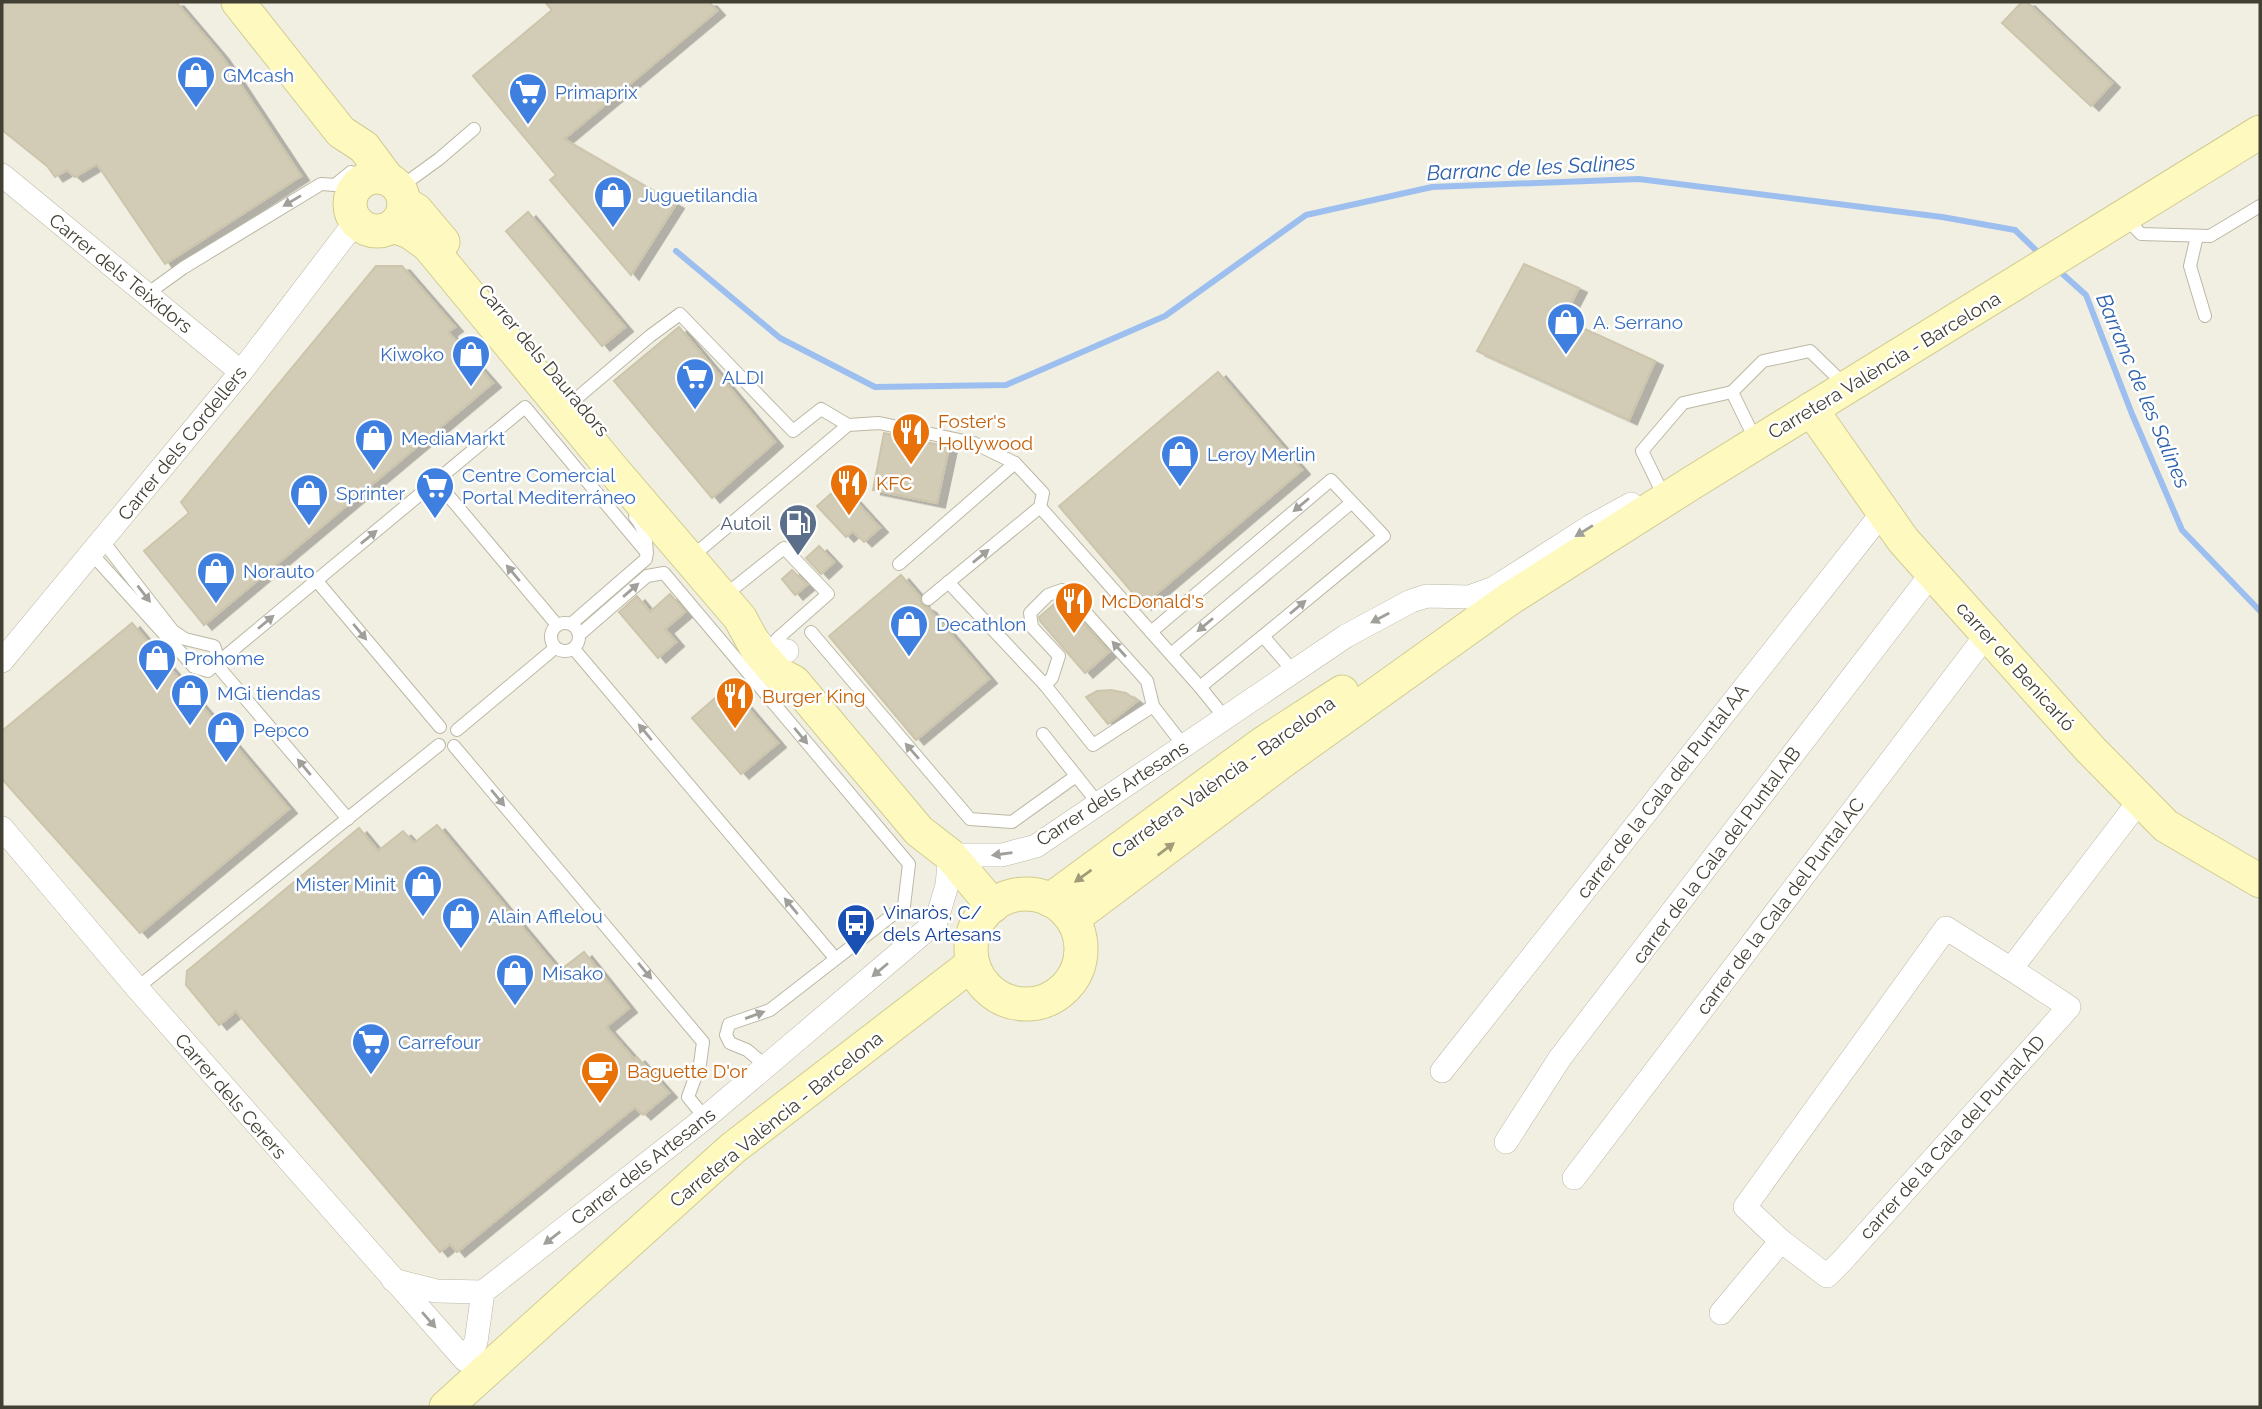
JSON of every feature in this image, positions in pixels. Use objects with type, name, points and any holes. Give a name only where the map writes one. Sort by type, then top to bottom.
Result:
[{"type":"street","name":"Carrer dels Dauradors","points":[[237,2],[341,132],[364,147],[396,199],[410,232],[428,245],[611,477],[737,603],[791,641],[933,821],[950,855]]},
{"type":"street","name":"Carrer dels Dauradors","points":[[341,132],[353,196]]},
{"type":"street","name":"Carretera València - Barcelona","points":[[1061,909],[1280,762],[1509,599],[1676,487],[1757,443],[2260,132]]},
{"type":"street","name":"Carrer dels Teixidors","points":[[2,175],[241,372]]},
{"type":"street","points":[[378,177],[396,199],[385,230],[369,230],[353,196],[361,182],[378,177]]},
{"type":"street","name":"Carrer dels Cordellers","points":[[2,661],[241,372],[353,196]]},
{"type":"street","name":"Carrer dels Dauradors","points":[[396,199],[416,210],[577,398],[701,549],[737,603],[758,650],[777,673],[794,682],[919,831],[950,855],[993,906]]},
{"type":"street","name":"carrer de Benicarló","points":[[1811,409],[1903,540],[2090,749],[2165,826],[2260,881]]},
{"type":"street","name":"Carrer dels Artesans","points":[[483,1292],[705,1118],[936,922],[947,885],[950,855],[1002,855],[1036,846],[1097,802],[1346,636],[1411,601],[1427,596],[1469,597],[1494,589],[1591,526],[1676,487]]},
{"type":"street","name":"carrer de la Cala del Puntal AA","points":[[1442,1070],[1883,512]]},
{"type":"street","name":"carrer de la Cala del Puntal AB","points":[[1506,1142],[1560,1058],[1932,573]]},
{"type":"street","name":"carrer de la Cala del Puntal AC","points":[[1574,1178],[1987,634]]},
{"type":"street","points":[[2011,969],[2140,800]]},
{"type":"street","name":"Carrer dels Cerers","points":[[2,828],[137,988],[465,1360]]},
{"type":"street","points":[[1018,894],[1037,894],[1061,909],[1078,929],[1082,946],[1080,964],[1073,980],[1061,993],[1028,1005],[1010,1002],[994,994],[977,972],[971,945],[975,927],[985,911],[1000,900],[1018,894]]},
{"type":"street","name":"carrer de la Cala del Puntal AD","points":[[1946,928],[2069,1007],[1827,1276],[1781,1241],[1745,1207],[1946,928]]},
{"type":"street","name":"Carretera València - Barcelona","points":[[446,1407],[733,1148],[977,972]]},
{"type":"street","points":[[1721,1313],[1781,1241]]},
{"type":"street","points":[[393,1280],[436,1291],[483,1292],[476,1342],[465,1360],[419,1407]]},
{"type":"lane","points":[[396,199],[474,129]]},
{"type":"lane","points":[[146,294],[183,268],[321,184],[334,185],[353,196]]},
{"type":"lane","points":[[2125,216],[2141,234],[2210,236],[2260,206]]},
{"type":"lane","points":[[2197,236],[2190,266],[2205,316]]},
{"type":"lane","points":[[577,398],[680,314],[793,431],[821,409],[848,425],[879,423],[974,443],[1015,463],[1043,493],[1040,507],[928,599]]},
{"type":"lane","points":[[1676,487],[1643,451],[1683,403],[1732,392],[1763,361],[1810,351],[1847,387]]},
{"type":"lane","points":[[1732,392],[1757,443]]},
{"type":"lane","points":[[97,546],[194,667],[208,671],[525,407],[647,553]]},
{"type":"lane","points":[[701,549],[848,425]]},
{"type":"lane","points":[[899,564],[1015,463]]},
{"type":"lane","points":[[1151,632],[1331,480],[1384,536],[1200,687]]},
{"type":"lane","points":[[437,482],[557,625]]},
{"type":"lane","points":[[1171,654],[1351,503]]},
{"type":"lane","points":[[557,625],[571,624],[646,559],[642,525],[626,507]]},
{"type":"lane","points":[[1040,507],[1225,718]]},
{"type":"lane","points":[[97,546],[173,631],[185,639],[214,646],[218,657],[216,664]]},
{"type":"lane","points":[[737,603],[784,548],[828,594],[791,641],[970,819],[1012,822],[1076,776]]},
{"type":"lane","points":[[579,635],[647,576],[664,573],[909,864],[904,906],[770,1010],[729,1024],[726,1035],[730,1043],[747,1050],[766,1066]]},
{"type":"lane","points":[[316,580],[440,727]]},
{"type":"lane","points":[[948,583],[1045,685],[1093,745],[1153,706]]},
{"type":"lane","points":[[1045,685],[1052,678],[1059,656],[1032,626],[1030,613],[1048,595],[1062,590],[1068,593],[1147,681],[1153,706],[1184,746]]},
{"type":"lane","points":[[557,625],[551,636],[555,648],[563,652],[574,649],[579,640],[578,631],[571,624]]},
{"type":"lane","points":[[1263,636],[1294,671]]},
{"type":"lane","points":[[457,730],[555,648]]},
{"type":"lane","points":[[574,649],[835,958]]},
{"type":"lane","points":[[216,664],[348,819]]},
{"type":"lane","points":[[451,725],[457,730],[458,740],[454,746],[447,748],[439,745],[436,734],[440,727],[451,725]]},
{"type":"lane","points":[[1043,734],[1097,802]]},
{"type":"lane","points":[[137,988],[439,745]]},
{"type":"lane","points":[[454,746],[704,1042],[700,1064],[688,1097],[705,1118]]},
{"type":"building","points":[[2,2],[176,2],[221,55],[301,176],[165,264],[97,164],[75,177],[67,170],[55,177],[47,166],[2,130]]},
{"type":"building","points":[[545,2],[709,2],[717,11],[564,139],[676,204],[631,275],[550,180],[556,175],[473,76],[552,10]]},
{"type":"building","points":[[2022,2],[2027,2],[2112,83],[2091,106],[2002,23]]},
{"type":"building","points":[[528,212],[625,327],[602,346],[506,231]]},
{"type":"building","name":"A. Serrano","points":[[1524,264],[1579,288],[1563,319],[1655,361],[1629,420],[1477,351]]},
{"type":"building","points":[[376,266],[402,266],[455,327],[448,332],[493,383],[204,625],[144,551],[189,513],[181,502]]},
{"type":"building","name":"ALDI","points":[[679,327],[775,442],[712,498],[614,381]]},
{"type":"building","name":"Leroy Merlin","points":[[1218,372],[1302,470],[1143,605],[1059,506]]},
{"type":"building","name":"Foster's Hollywood","points":[[884,433],[949,447],[937,503],[873,490]]},
{"type":"building","name":"KFC","points":[[841,485],[880,528],[864,542],[853,531],[846,537],[817,506]]},
{"type":"building","points":[[819,546],[834,562],[821,574],[806,558]]},
{"type":"building","points":[[792,570],[807,585],[795,595],[782,579]]},
{"type":"building","name":"Decathlon","points":[[901,575],[920,597],[922,605],[928,608],[989,679],[916,740],[829,636]]},
{"type":"building","points":[[670,594],[685,612],[665,629],[676,642],[658,658],[619,612],[637,596],[650,612]]},
{"type":"building","name":"McDonald's","points":[[1059,600],[1063,600],[1109,652],[1085,673],[1040,621],[1039,617]]},
{"type":"building","points":[[132,623],[289,809],[140,933],[2,779],[2,731]]},
{"type":"building","name":"Burger King","points":[[729,686],[778,743],[741,774],[692,718]]},
{"type":"building","points":[[1097,691],[1126,693],[1137,701],[1108,724],[1086,697]]},
{"type":"building","points":[[437,825],[559,971],[584,952],[629,1008],[606,1027],[669,1093],[643,1115],[635,1107],[457,1252],[450,1244],[440,1252],[236,1011],[219,1025],[186,985],[187,971],[359,828],[378,851],[403,831],[414,843]]},
{"type":"waterway","name":"Barranc de les Salines","points":[[676,251],[780,338],[875,387],[1006,385],[1165,316],[1306,215],[1432,187],[1639,179],[1942,217],[2015,230],[2041,255]]},
{"type":"waterway","name":"Barranc de les Salines","points":[[2057,269],[2086,295],[2132,414],[2182,530],[2260,611]]},
{"type":"place","name":"GMcash","points":[[196,109]]},
{"type":"place","name":"Primaprix","points":[[528,126]]},
{"type":"place","name":"Juguetilandia","points":[[613,229]]},
{"type":"place","name":"A. Serrano","points":[[1566,356]]},
{"type":"place","name":"Kiwoko","points":[[471,388]]},
{"type":"place","name":"ALDI","points":[[695,411]]},
{"type":"place","name":"Foster's Hollywood","points":[[911,466]]},
{"type":"place","name":"MediaMarkt","points":[[374,472]]},
{"type":"place","name":"Leroy Merlin","points":[[1180,488]]},
{"type":"place","name":"KFC","points":[[849,517]]},
{"type":"place","name":"Centre Comercial Portal Mediterráneo","points":[[435,520]]},
{"type":"place","name":"Sprinter","points":[[309,527]]},
{"type":"place","name":"Autoil","points":[[798,557]]},
{"type":"place","name":"Norauto","points":[[216,605]]},
{"type":"place","name":"McDonald's","points":[[1074,635]]},
{"type":"place","name":"Decathlon","points":[[909,658]]},
{"type":"place","name":"Prohome","points":[[157,692]]},
{"type":"place","name":"MGi tiendas","points":[[190,727]]},
{"type":"place","name":"Burger King","points":[[735,730]]},
{"type":"place","name":"Pepco","points":[[226,764]]},
{"type":"place","name":"Mister Minit","points":[[423,918]]},
{"type":"place","name":"Alain Afflelou","points":[[461,950]]},
{"type":"place","name":"Vinaròs, C/ dels Artesans","points":[[856,957]]},
{"type":"place","name":"Misako","points":[[515,1007]]},
{"type":"place","name":"Carrefour","points":[[371,1076]]},
{"type":"place","name":"Baguette D'or","points":[[600,1105]]}]
